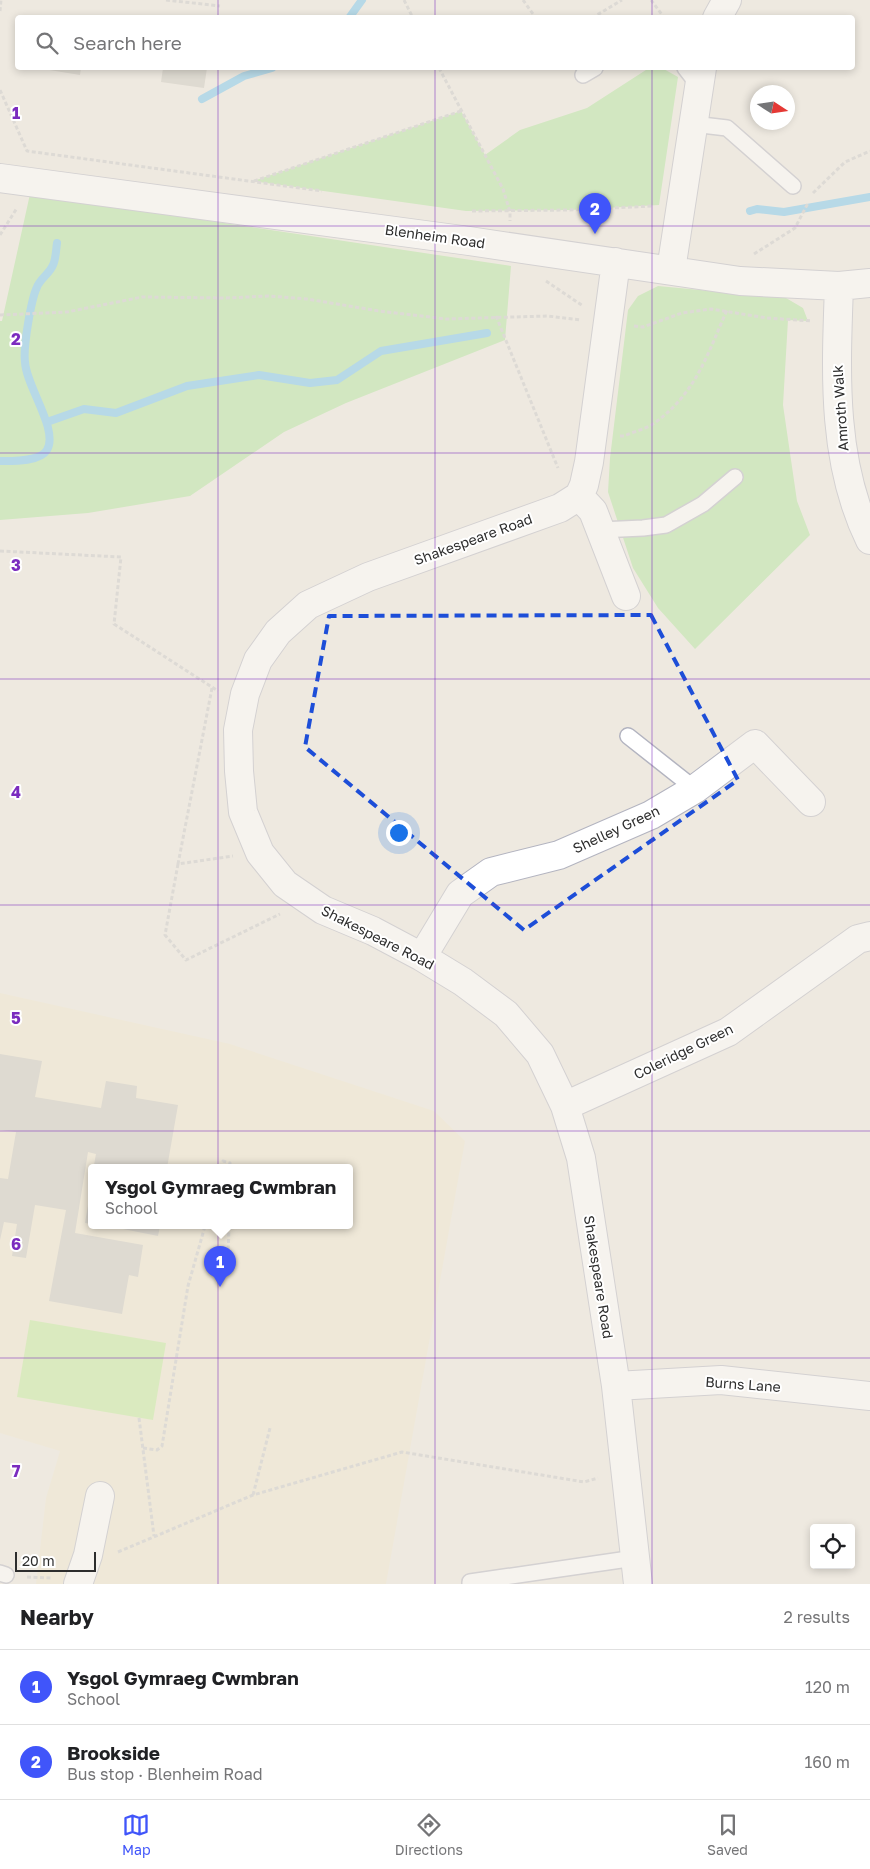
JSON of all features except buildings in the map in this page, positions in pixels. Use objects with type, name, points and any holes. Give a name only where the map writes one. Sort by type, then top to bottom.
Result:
[{"type":"street","points":[[718,15],[726,0]]},
{"type":"street","points":[[671,270],[694,124],[695,74]]},
{"type":"street","name":"Blenheim Road","points":[[0,178],[511,247],[740,281],[840,286],[870,283]]},
{"type":"street","points":[[616,262],[593,436],[584,485],[575,498],[593,511],[626,596]]},
{"type":"street","name":"Amroth Walk","points":[[840,286],[837,355],[842,448],[851,491],[868,531]]},
{"type":"street","name":"Shakespeare Road","points":[[575,498],[560,508],[368,577],[308,605],[278,632],[258,660],[243,703],[238,730],[239,771],[244,812],[260,853],[285,884],[324,910],[374,931],[463,982],[506,1014],[540,1054],[565,1106],[581,1158],[616,1386],[636,1571]]},
{"type":"street","name":"Shelley Green","points":[[422,957],[460,894],[491,872],[559,855],[651,815],[695,789],[755,744],[811,802]]},
{"type":"street","name":"Coleridge Green","points":[[565,1106],[728,1032],[858,939],[870,936]]},
{"type":"street","name":"Burns Lane","points":[[616,1386],[721,1380],[870,1396]]},
{"type":"street","points":[[78,1584],[88,1555],[100,1496]]},
{"type":"lane","points":[[694,124],[727,128],[793,186]]},
{"type":"lane","points":[[600,530],[666,525],[703,504],[735,477]]},
{"type":"lane","points":[[628,736],[695,789]]},
{"type":"lane","points":[[470,1584],[470,1582],[636,1571]]},
{"type":"path","points":[[0,11],[1,0]]},
{"type":"path","points":[[166,0],[220,6]]},
{"type":"path","points":[[404,0],[412,15]]},
{"type":"path","points":[[524,0],[534,15]]},
{"type":"path","points":[[597,15],[622,0]]},
{"type":"path","points":[[651,0],[662,15]]},
{"type":"path","points":[[440,70],[503,189],[510,212],[511,247]]},
{"type":"path","points":[[0,90],[27,151],[331,192]]},
{"type":"path","points":[[253,181],[461,111]]},
{"type":"path","points":[[814,193],[845,162],[870,151]]},
{"type":"path","points":[[466,211],[510,212],[681,204]]},
{"type":"path","points":[[593,436],[624,436],[652,425],[680,400],[697,378],[740,281],[748,257],[794,228],[801,216]]},
{"type":"path","points":[[545,280],[608,324]]},
{"type":"path","points":[[0,315],[67,312],[142,297],[226,298],[268,296],[307,299],[379,311],[446,319],[496,316],[548,316],[643,327],[682,313],[711,309],[767,318],[838,321]]},
{"type":"path","points":[[496,316],[575,498]]},
{"type":"path","points":[[0,551],[121,557],[114,624],[212,688],[243,703]]},
{"type":"path","points":[[212,688],[165,935],[186,960],[280,914],[295,891]]},
{"type":"path","points":[[178,864],[260,853]]},
{"type":"path","points":[[143,1448],[158,1450],[162,1446],[188,1286],[204,1229]]},
{"type":"path","points":[[229,1229],[228,1258],[233,1259]]},
{"type":"path","points":[[139,1418],[154,1536]]},
{"type":"path","points":[[253,1495],[270,1428]]},
{"type":"path","points":[[112,1554],[253,1495],[402,1452],[584,1482],[625,1471]]},
{"type":"path","points":[[3,1574],[62,1578],[78,1584]]},
{"type":"highlighted area","points":[[651,615],[738,780],[524,930],[305,747],[329,616]]},
{"type":"shaded area","points":[[0,993],[230,1044],[434,1111],[465,1141],[386,1584],[36,1584],[46,1498],[60,1451],[0,1433]]},
{"type":"green space","points":[[646,70],[666,70],[678,77],[659,205],[570,210],[466,211],[253,181],[461,111],[485,155],[520,130],[587,108]]},
{"type":"green space","points":[[30,194],[511,266],[505,340],[346,403],[284,432],[190,496],[88,513],[0,520],[0,321],[2,321]]},
{"type":"green space","points":[[658,286],[786,298],[803,308],[808,321],[788,320],[783,405],[797,501],[810,535],[695,649],[658,608],[633,568],[608,492],[610,458],[628,310],[638,296]]},
{"type":"green space","points":[[30,1320],[166,1343],[153,1420],[17,1397]]},
{"type":"waterway","points":[[351,15],[362,0]]},
{"type":"waterway","points":[[202,99],[244,76],[265,70]]},
{"type":"waterway","points":[[750,211],[757,209],[784,212],[870,197]]},
{"type":"waterway","points":[[0,461],[25,460],[38,457],[47,450],[50,441],[46,420],[27,372],[25,346],[32,302],[38,284],[53,265],[57,243]]},
{"type":"waterway","points":[[47,422],[84,409],[116,413],[187,386],[259,375],[310,383],[337,380],[381,351],[487,333]]},
{"type":"place","name":"Brookside","points":[[595,234]]},
{"type":"place","name":"Ysgol Gymraeg Cwmbran","points":[[220,1287]]}]
